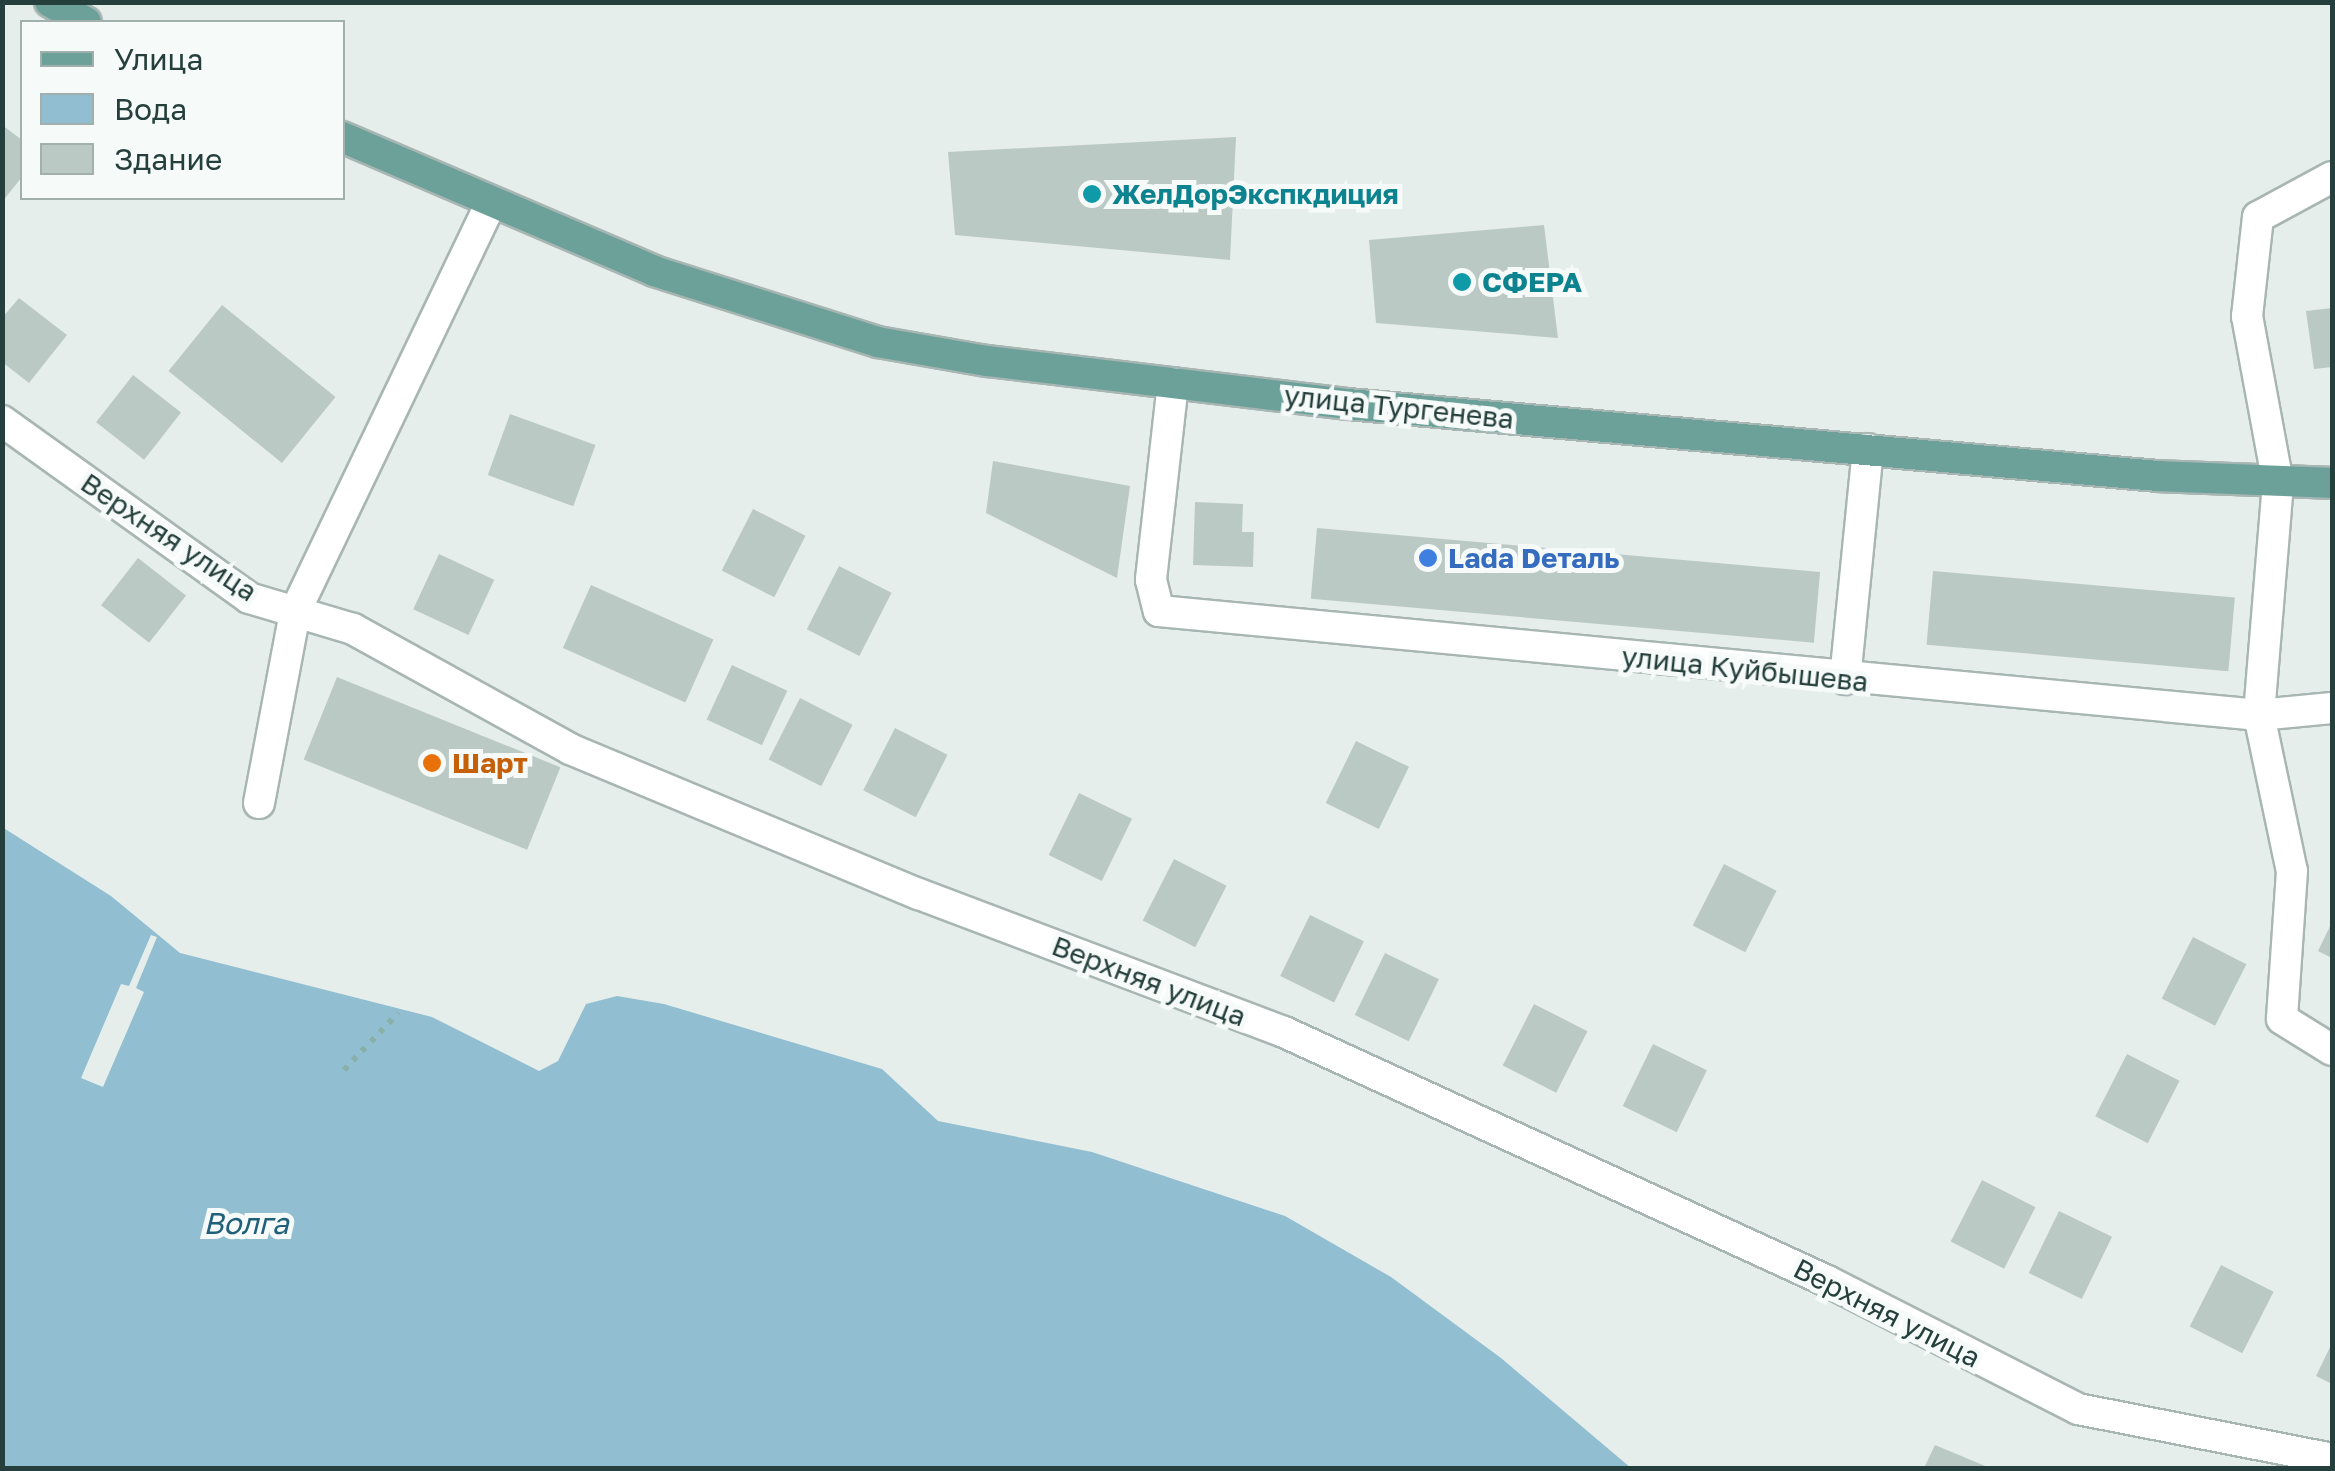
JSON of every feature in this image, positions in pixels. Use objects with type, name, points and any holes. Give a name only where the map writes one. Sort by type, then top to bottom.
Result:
[{"type":"main road","points":[[50,2],[82,20]]},
{"type":"main road","name":"улица Тургенева","points":[[345,137],[654,271],[878,342],[1173,383],[1868,449],[2332,483]]},
{"type":"street","points":[[2332,177],[2258,217],[2248,316],[2278,482],[2259,715],[2292,871],[2282,1020],[2332,1050]]},
{"type":"street","points":[[259,803],[295,612],[490,202]]},
{"type":"street","name":"улица Куйбышева","points":[[1173,383],[1151,580],[1159,611],[1844,680],[2259,715],[2332,708]]},
{"type":"street","name":"Верхняя улица","points":[[2,422],[249,598],[354,629],[570,749],[919,894],[1284,1032],[1826,1281],[2078,1410],[2332,1458]]},
{"type":"street","points":[[1844,680],[1868,449]]},
{"type":"path","points":[[344,1070],[398,1013]]},
{"type":"water","name":"Волга","points":[[2,827],[111,896],[180,953],[432,1017],[539,1071],[558,1061],[586,1004],[617,996],[664,1004],[882,1069],[938,1121],[1092,1152],[1285,1216],[1391,1277],[1501,1358],[1631,1468],[3,1468]]},
{"type":"pier","points":[[151,935],[157,937],[136,988],[144,992],[103,1087],[81,1078],[121,984],[129,986]]},
{"type":"building","points":[[2,125],[20,138],[20,180],[2,202]]},
{"type":"building","name":"ЖелДорЭкспкдиция","points":[[1236,137],[1230,260],[955,235],[948,152]]},
{"type":"building","name":"СФЕРА","points":[[1544,225],[1558,338],[1376,323],[1369,240]]},
{"type":"building","points":[[19,298],[67,335],[29,383],[2,362],[2,318]]},
{"type":"building","points":[[222,305],[335,397],[282,463],[169,371]]},
{"type":"building","points":[[2332,308],[2332,367],[2314,369],[2306,311]]},
{"type":"building","points":[[133,375],[181,413],[144,460],[96,422]]},
{"type":"building","points":[[510,414],[596,445],[573,506],[488,475]]},
{"type":"building","points":[[993,461],[1130,486],[1117,578],[986,513]]},
{"type":"building","points":[[1195,502],[1243,504],[1242,532],[1254,532],[1253,567],[1193,565]]},
{"type":"building","points":[[753,509],[806,536],[774,597],[722,570]]},
{"type":"building","points":[[1317,528],[1820,572],[1814,643],[1311,599]]},
{"type":"building","points":[[439,554],[494,580],[469,635],[413,609]]},
{"type":"building","points":[[138,558],[186,596],[149,643],[101,605]]},
{"type":"building","points":[[839,566],[892,593],[859,656],[807,629]]},
{"type":"building","points":[[1933,571],[2235,597],[2228,671],[1927,645]]},
{"type":"building","points":[[591,585],[713,640],[685,703],[563,648]]},
{"type":"building","points":[[732,665],[787,691],[762,745],[707,719]]},
{"type":"building","name":"Шарт","points":[[337,677],[560,767],[527,850],[304,760]]},
{"type":"building","points":[[800,698],[853,725],[821,786],[769,759]]},
{"type":"building","points":[[895,728],[948,755],[916,817],[863,790]]},
{"type":"building","points":[[1356,741],[1409,767],[1379,829],[1326,803]]},
{"type":"building","points":[[1079,793],[1132,819],[1102,881],[1049,855]]},
{"type":"building","points":[[1174,859],[1227,886],[1195,947],[1143,920]]},
{"type":"building","points":[[1724,864],[1777,891],[1745,952],[1693,925]]},
{"type":"building","points":[[1310,915],[1364,941],[1334,1002],[1280,976]]},
{"type":"building","points":[[2332,922],[2332,958],[2318,951]]},
{"type":"building","points":[[2193,937],[2246,964],[2215,1026],[2162,998]]},
{"type":"building","points":[[1385,953],[1439,979],[1409,1041],[1355,1015]]},
{"type":"building","points":[[1534,1004],[1587,1031],[1556,1093],[1503,1065]]},
{"type":"building","points":[[1653,1044],[1707,1070],[1677,1132],[1623,1106]]},
{"type":"building","points":[[2127,1054],[2180,1081],[2148,1143],[2095,1116]]},
{"type":"building","points":[[1982,1180],[2035,1207],[2004,1269],[1951,1241]]},
{"type":"building","points":[[2059,1211],[2112,1237],[2082,1299],[2029,1273]]},
{"type":"building","points":[[2221,1265],[2274,1292],[2242,1353],[2190,1326]]},
{"type":"building","points":[[2332,1343],[2332,1384],[2316,1376]]},
{"type":"building","points":[[1935,1445],[1990,1468],[1924,1468]]},
{"type":"place","name":"ЖелДорЭкспкдиция","points":[[1092,194]]},
{"type":"place","name":"СФЕРА","points":[[1462,282]]},
{"type":"place","name":"Lada Dеталь","points":[[1428,558]]},
{"type":"place","name":"Шарт","points":[[432,763]]}]
